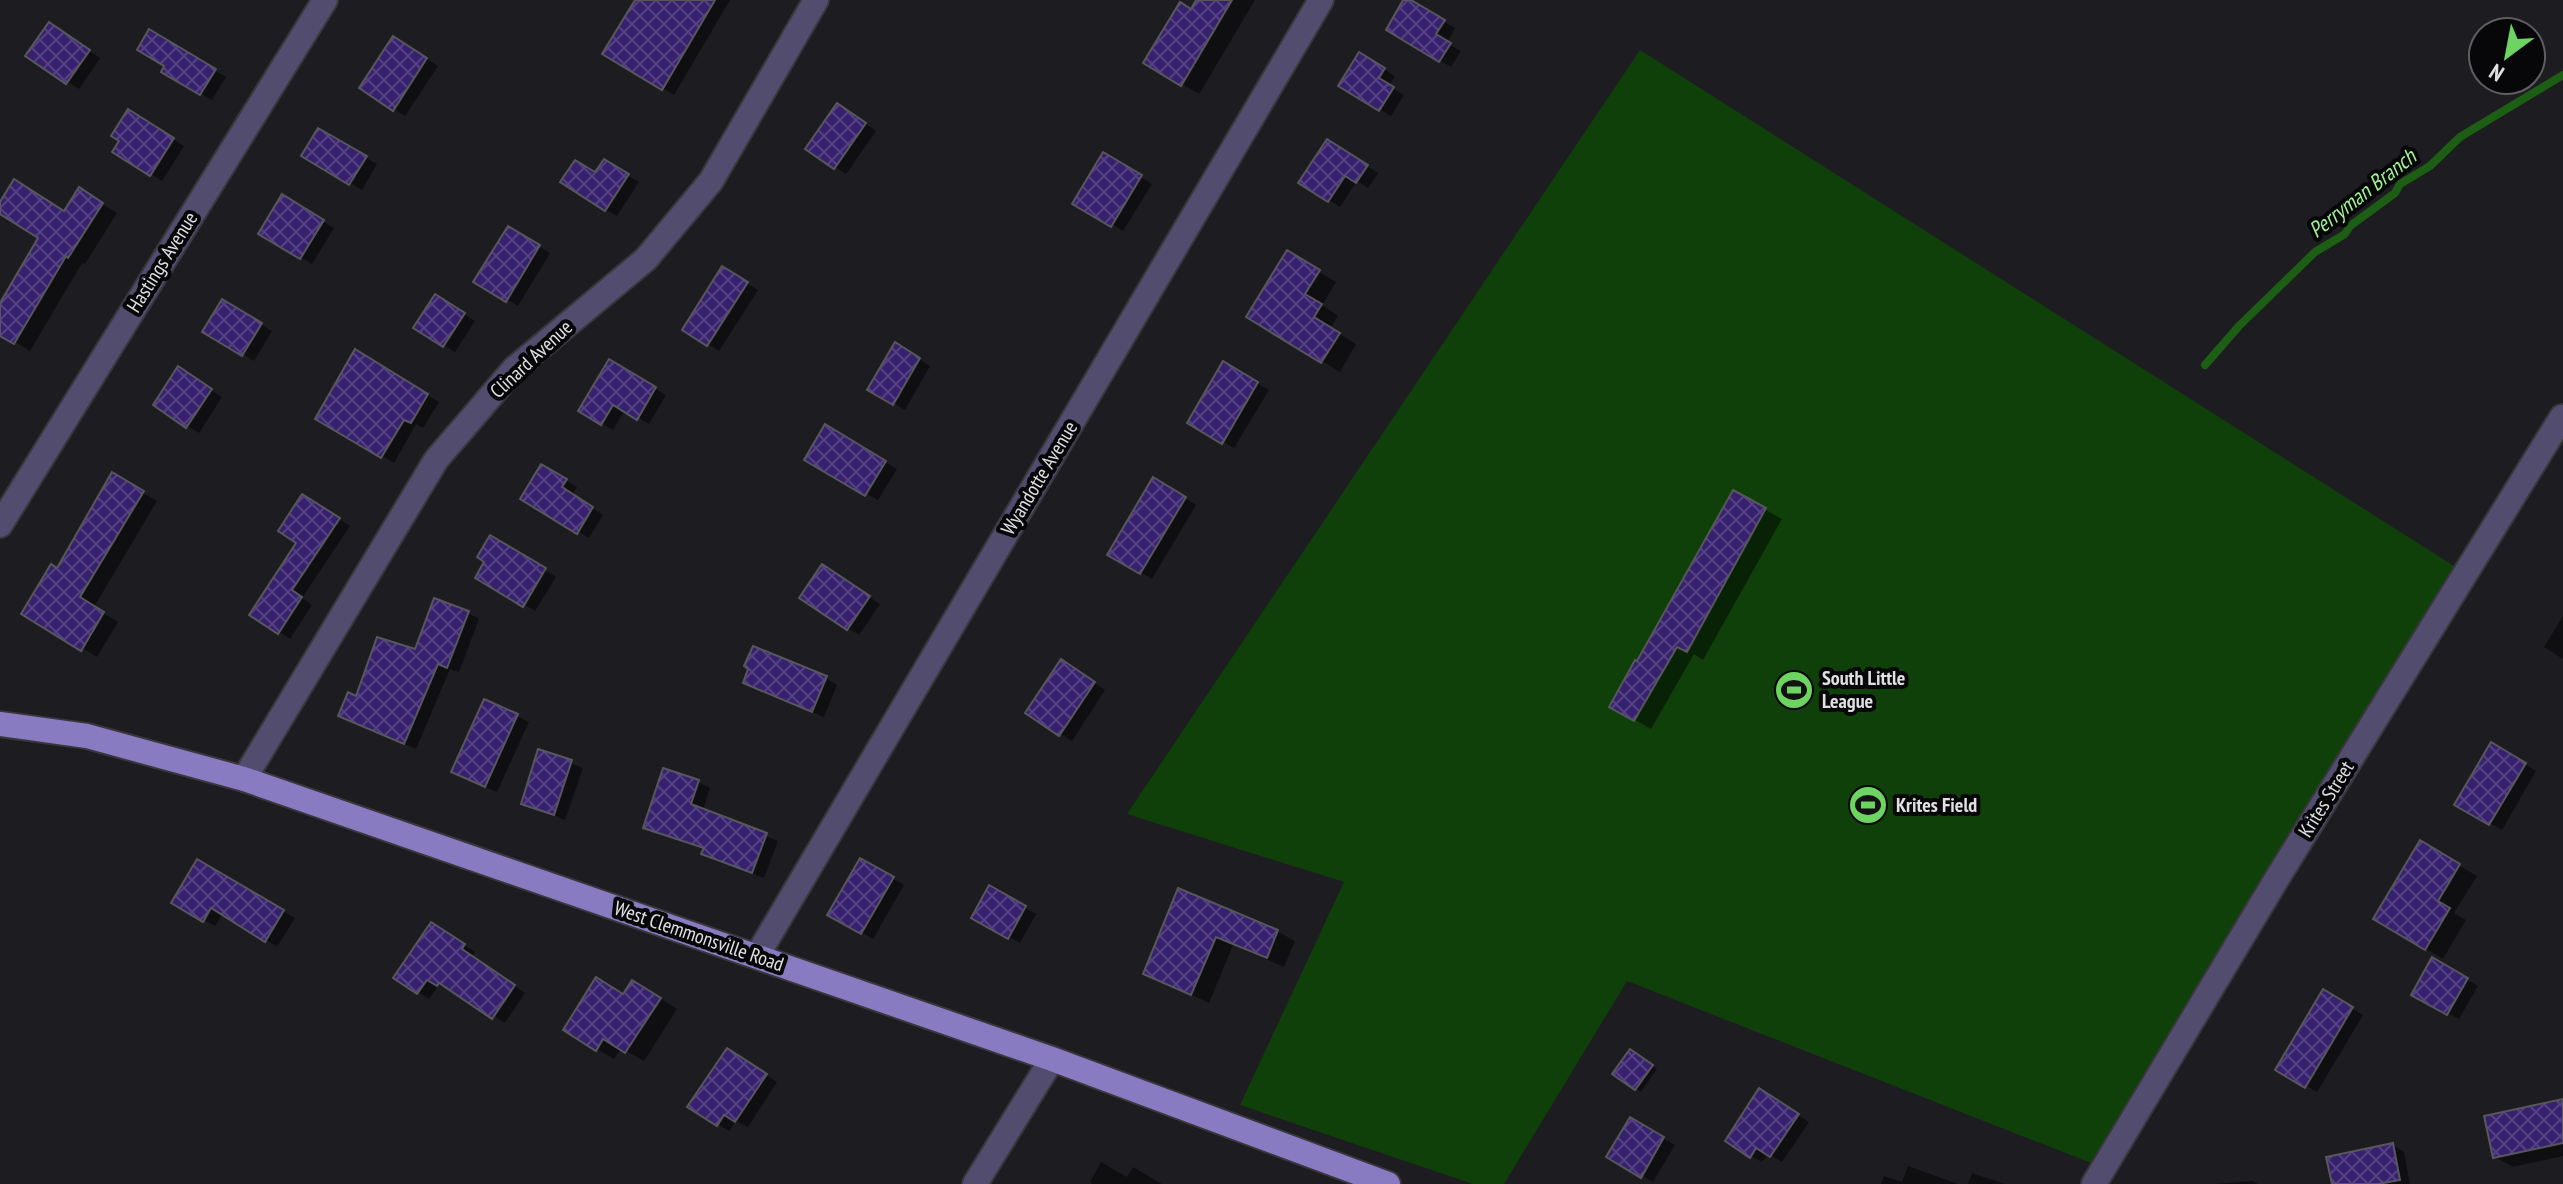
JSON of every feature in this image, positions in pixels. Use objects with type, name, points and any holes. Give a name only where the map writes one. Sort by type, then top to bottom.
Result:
[{"type":"main road","name":"West Clemmonsville Road","points":[[0,724],[87,736],[244,779],[1052,1059],[1388,1184]]},
{"type":"street","name":"Hastings Avenue","points":[[0,525],[325,0]]},
{"type":"street","name":"Clinard Avenue","points":[[244,779],[436,460],[514,369],[646,259],[711,181],[816,0]]},
{"type":"street","name":"Wyandotte Avenue","points":[[757,956],[1321,0]]},
{"type":"street","name":"Krites Street","points":[[2094,1184],[2276,880],[2562,417]]},
{"type":"street","points":[[975,1184],[1052,1059]]},
{"type":"green space","name":"South Little League","points":[[1640,50],[2454,566],[2091,1163],[1627,981],[1504,1184],[1473,1184],[1240,1105],[1344,882],[1127,814]]},
{"type":"building","points":[[635,0],[715,0],[662,90],[602,54]]},
{"type":"building","points":[[1196,0],[1232,0],[1181,86],[1143,63],[1180,2],[1191,9]]},
{"type":"building","points":[[1403,0],[1411,0],[1445,20],[1436,34],[1451,43],[1439,62],[1386,30]]},
{"type":"building","points":[[49,22],[90,50],[66,84],[25,56]]},
{"type":"building","points":[[149,29],[216,69],[200,95],[161,72],[164,66],[137,50]]},
{"type":"building","points":[[393,36],[427,58],[393,111],[359,88]]},
{"type":"building","points":[[1359,52],[1385,68],[1379,78],[1394,87],[1379,111],[1338,86]]},
{"type":"building","points":[[837,103],[866,123],[834,169],[805,149]]},
{"type":"building","points":[[128,109],[174,138],[150,176],[112,152],[119,141],[111,136]]},
{"type":"building","points":[[318,128],[367,156],[349,185],[301,156]]},
{"type":"building","points":[[1327,139],[1368,165],[1356,183],[1345,176],[1328,202],[1298,183]]},
{"type":"building","points":[[1103,152],[1142,175],[1111,227],[1072,204]]},
{"type":"building","points":[[604,159],[629,174],[605,211],[560,182],[575,160],[595,172]]},
{"type":"building","points":[[14,179],[64,211],[79,187],[103,203],[68,258],[66,256],[14,344],[0,336],[0,303],[38,238],[0,214],[0,202]]},
{"type":"building","points":[[282,194],[324,220],[300,259],[258,234]]},
{"type":"building","points":[[508,226],[540,245],[506,302],[473,282]]},
{"type":"building","points":[[1287,250],[1320,270],[1305,294],[1322,304],[1314,317],[1340,333],[1321,363],[1246,317]]},
{"type":"building","points":[[722,266],[748,282],[707,346],[682,330]]},
{"type":"building","points":[[435,294],[465,313],[443,347],[413,328]]},
{"type":"building","points":[[222,299],[262,323],[242,356],[202,332]]},
{"type":"building","points":[[895,342],[920,358],[893,405],[867,390]]},
{"type":"building","points":[[355,349],[428,394],[411,423],[404,420],[381,458],[315,419]]},
{"type":"building","points":[[609,359],[656,387],[637,420],[613,405],[601,425],[578,411]]},
{"type":"building","points":[[1223,361],[1258,382],[1222,444],[1187,423]]},
{"type":"building","points":[[178,366],[212,389],[186,428],[153,405]]},
{"type":"building","points":[[825,424],[886,461],[865,496],[804,460]]},
{"type":"building","points":[[541,464],[567,479],[562,487],[593,507],[577,534],[520,499]]},
{"type":"building","points":[[112,472],[144,491],[80,597],[104,612],[81,651],[21,614],[51,564],[57,568]]},
{"type":"building","points":[[1153,477],[1186,497],[1140,574],[1107,555]]},
{"type":"building","points":[[1733,490],[1766,508],[1687,652],[1677,647],[1634,721],[1609,707]]},
{"type":"building","points":[[302,494],[340,518],[292,590],[302,597],[278,634],[249,615],[296,543],[278,531]]},
{"type":"building","points":[[490,535],[546,568],[523,607],[475,578],[484,562],[477,557]]},
{"type":"building","points":[[822,564],[870,596],[847,630],[799,598]]},
{"type":"building","points":[[434,598],[469,611],[447,668],[438,664],[404,744],[338,716],[348,692],[356,696],[377,637],[415,649]]},
{"type":"building","points":[[753,646],[827,676],[812,712],[743,683],[748,669],[744,666]]},
{"type":"building","points":[[1061,659],[1095,682],[1059,736],[1025,713]]},
{"type":"building","points":[[484,699],[518,714],[485,787],[451,772]]},
{"type":"building","points":[[2491,742],[2526,763],[2489,825],[2454,805]]},
{"type":"building","points":[[538,749],[572,760],[554,815],[521,804]]},
{"type":"building","points":[[663,768],[699,780],[691,804],[767,833],[752,873],[701,854],[704,848],[643,828]]},
{"type":"building","points":[[2420,840],[2460,864],[2438,901],[2450,908],[2425,950],[2373,919]]},
{"type":"building","points":[[860,858],[894,877],[861,934],[827,915]]},
{"type":"building","points":[[197,859],[284,910],[265,942],[211,908],[203,922],[171,903]]},
{"type":"building","points":[[989,885],[1026,906],[1008,939],[971,918]]},
{"type":"building","points":[[1178,888],[1278,930],[1267,958],[1216,937],[1191,995],[1143,974]]},
{"type":"building","points":[[431,922],[465,944],[462,949],[515,985],[492,1019],[439,983],[437,986],[427,980],[417,994],[393,978]]},
{"type":"building","points":[[2432,957],[2468,978],[2447,1015],[2411,995]]},
{"type":"building","points":[[596,977],[623,994],[632,980],[661,998],[625,1053],[603,1039],[596,1051],[563,1030]]},
{"type":"building","points":[[2323,989],[2353,1007],[2305,1088],[2275,1070]]},
{"type":"building","points":[[727,1048],[767,1074],[735,1122],[724,1115],[717,1126],[687,1107]]},
{"type":"building","points":[[1630,1049],[1653,1065],[1635,1090],[1612,1074]]},
{"type":"building","points":[[1759,1088],[1799,1114],[1770,1157],[1756,1148],[1750,1158],[1725,1141]]},
{"type":"building","points":[[2563,1099],[2563,1143],[2493,1158],[2484,1116]]},
{"type":"building","points":[[1630,1117],[1664,1137],[1641,1178],[1606,1157]]},
{"type":"building","points":[[2393,1143],[2400,1180],[2378,1184],[2332,1184],[2326,1157]]},
{"type":"waterway","name":"Perryman Branch","points":[[2205,365],[2239,326],[2315,252],[2345,234],[2350,226],[2395,193],[2400,184],[2430,166],[2460,137],[2563,75]]},
{"type":"place","name":"South Little League","points":[[1794,690]]},
{"type":"place","name":"Krites Field","points":[[1868,805]]}]
